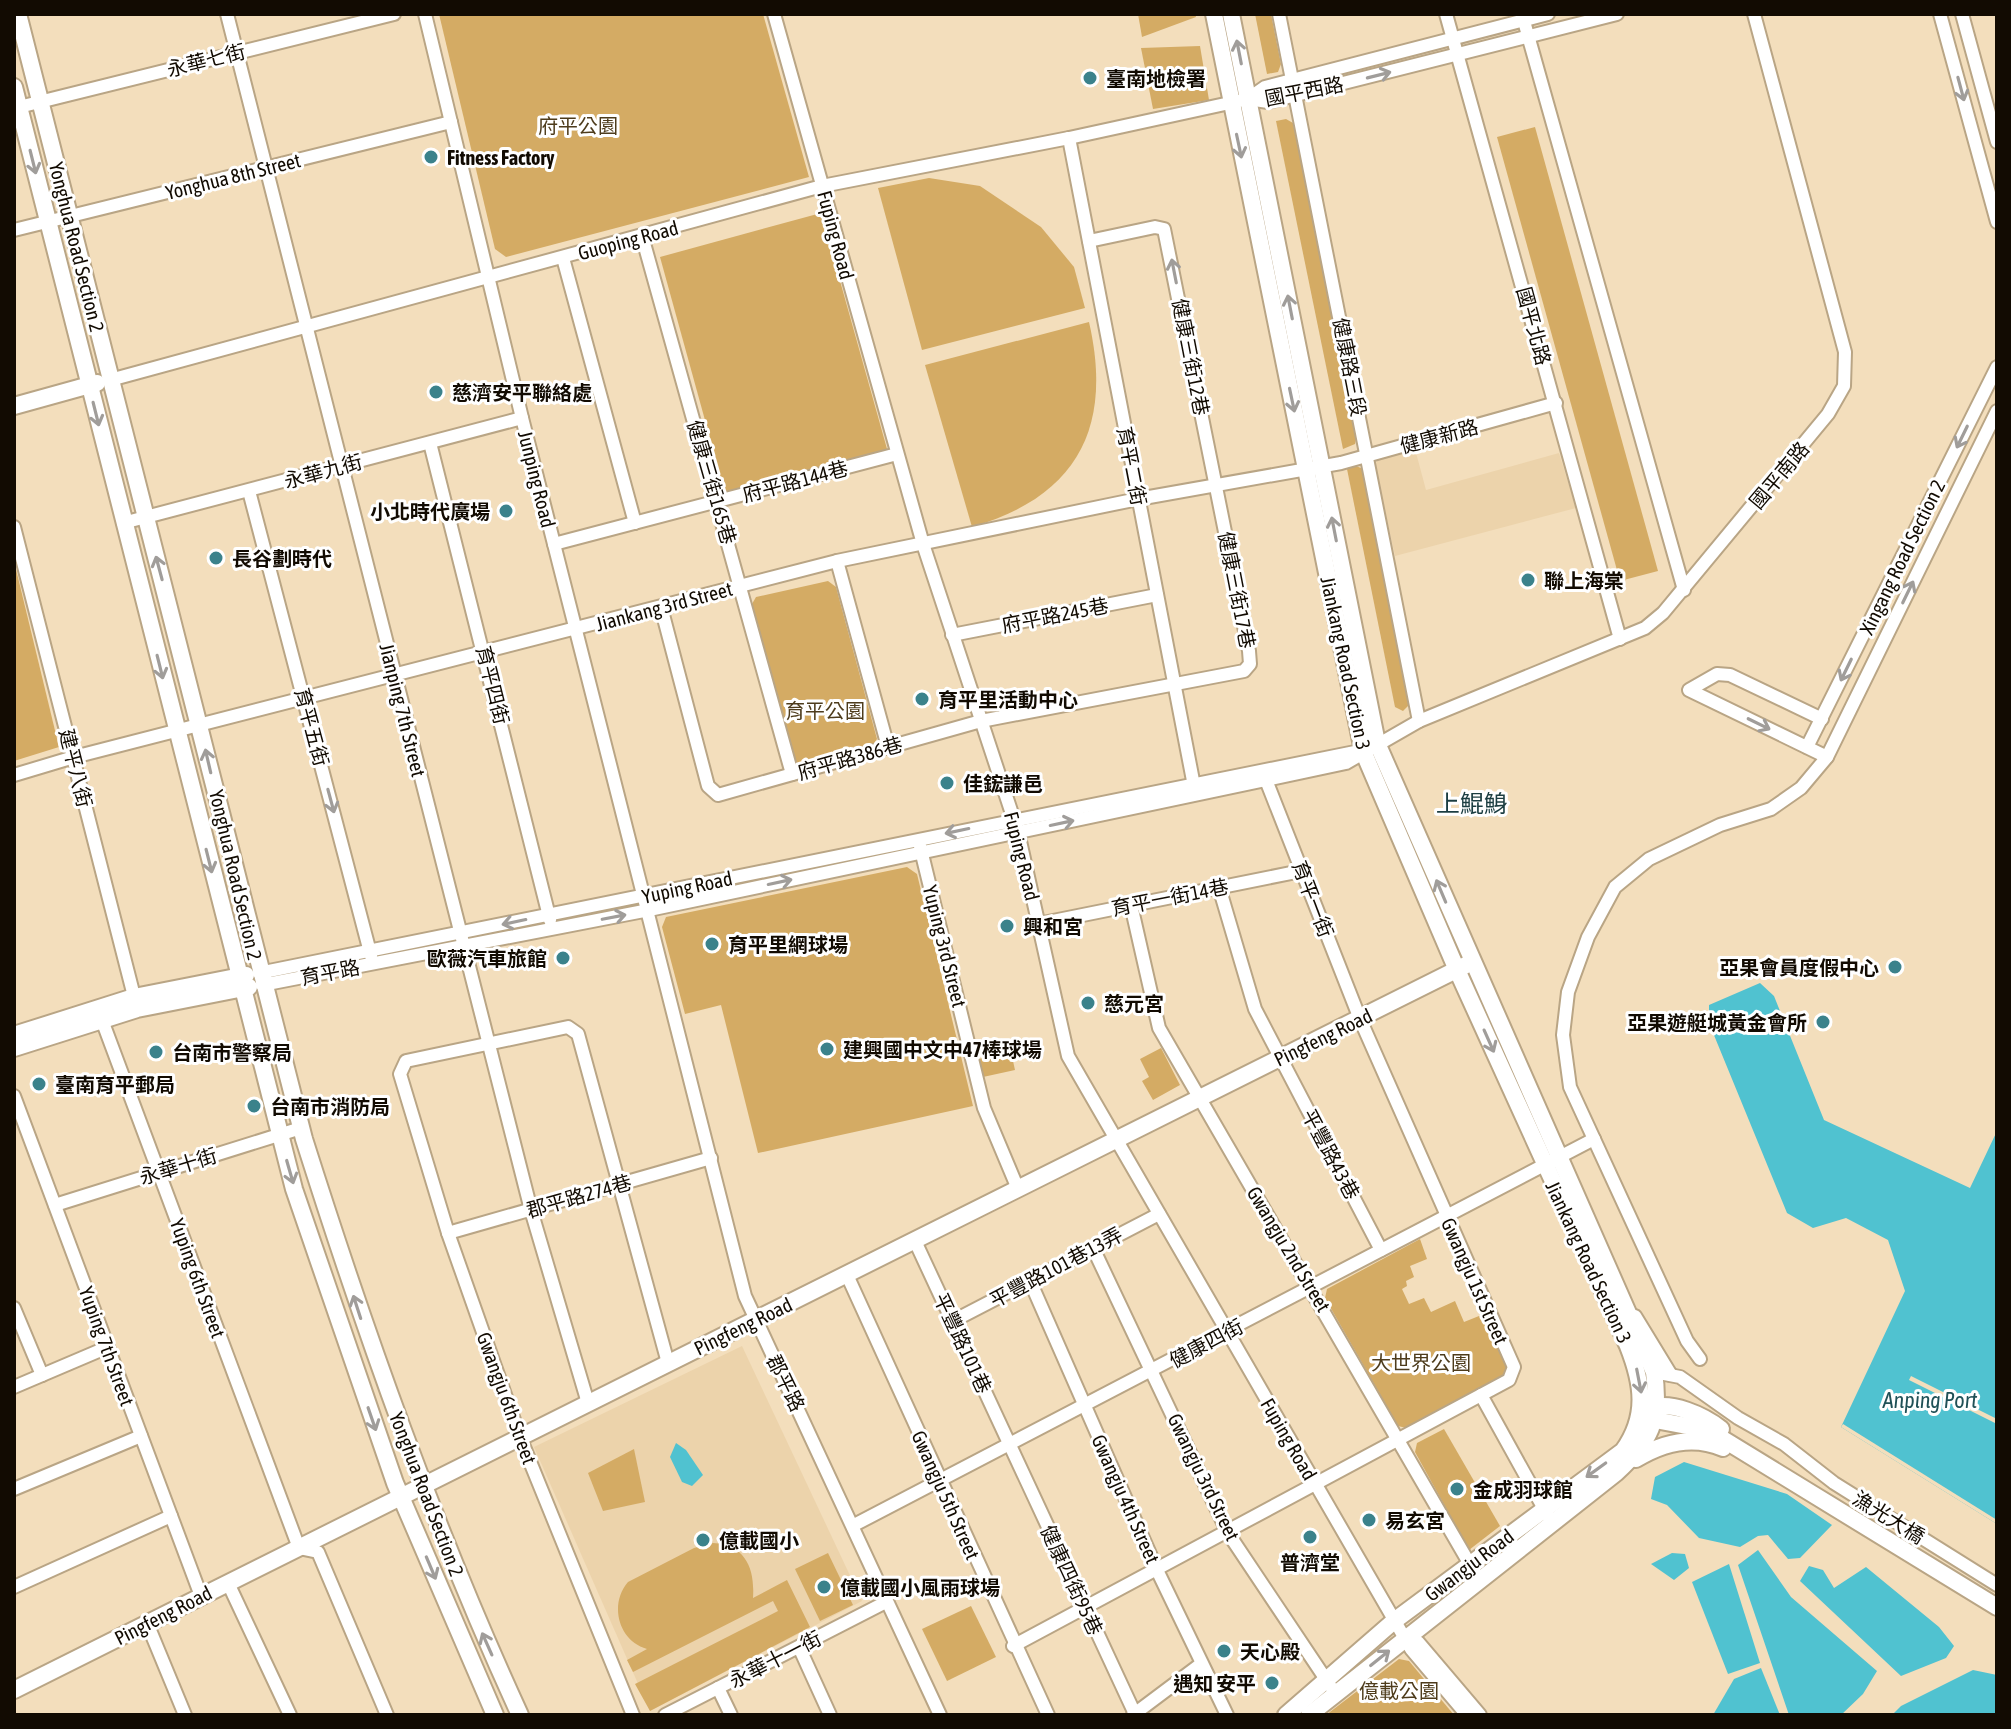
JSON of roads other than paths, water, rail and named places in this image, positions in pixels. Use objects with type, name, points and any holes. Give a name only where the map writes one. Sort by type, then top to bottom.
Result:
[{"type":"street","name":"Yonghua Road Section 2","points":[[18,14],[301,1128],[359,1314],[422,1486],[520,1715]]},
{"type":"street","name":"Jianping 7th Street","points":[[227,14],[487,1044],[531,1210],[588,1403]]},
{"type":"street","name":"永華七街","points":[[19,107],[394,14]]},
{"type":"street","name":"Junping Road","points":[[425,14],[522,418],[646,895]]},
{"type":"street","name":"Fuping Road","points":[[774,14],[923,544],[1016,826],[1068,1056],[1394,1621],[1407,1637]]},
{"type":"street","name":"Jiankang Road Section 3","points":[[1214,14],[1230,103],[1314,467]]},
{"type":"street","name":"Jiankang Road Section 3","points":[[1231,14],[1314,467],[1370,747],[1551,1161],[1628,1346],[1651,1412]]},
{"type":"street","name":"健康路三段","points":[[1279,14],[1419,721]]},
{"type":"street","name":"國平北路","points":[[1446,14],[1620,639]]},
{"type":"street","name":"國平西路","points":[[1248,99],[1265,87],[1523,17],[1548,14]]},
{"type":"street","name":"國平西路","points":[[1248,99],[1268,102],[1296,96],[1617,14]]},
{"type":"street","name":"國平南路","points":[[1370,747],[1419,721],[1645,628],[1684,590],[1820,425],[1844,386],[1845,352],[1754,14]]},
{"type":"street","points":[[1940,14],[1997,222]]},
{"type":"street","points":[[1962,14],[1997,142]]},
{"type":"street","points":[[1523,17],[1684,590]]},
{"type":"street","name":"Yonghua Road Section 2","points":[[14,87],[239,982],[310,1241],[400,1496],[495,1715]]},
{"type":"street","name":"Guoping Road","points":[[14,406],[306,329],[822,186],[1248,99]]},
{"type":"street","name":"Yonghua 8th Street","points":[[14,230],[451,122]]},
{"type":"street","name":"育平二街","points":[[1069,138],[1194,789]]},
{"type":"street","name":"健康三街12巷","points":[[1089,241],[1155,227],[1164,229],[1217,485]]},
{"type":"street","name":"健康三街165巷","points":[[642,236],[742,585],[792,774]]},
{"type":"street","points":[[563,258],[635,523]]},
{"type":"street","name":"Xingang Road Section 2","points":[[1807,747],[1997,367]]},
{"type":"street","name":"健康新路","points":[[1314,467],[1367,456],[1556,403]]},
{"type":"street","name":"Xingang Road Section 2","points":[[1700,1359],[1687,1341],[1570,1087],[1563,1035],[1568,992],[1588,937],[1615,887],[1649,859],[1720,825],[1771,809],[1801,788],[1827,757],[1997,411]]},
{"type":"street","name":"永華九街","points":[[123,523],[522,418]]},
{"type":"street","name":"育平四街","points":[[430,443],[485,652],[552,929]]},
{"type":"street","name":"府平路144巷","points":[[554,544],[897,454]]},
{"type":"street","name":"Jiankang 3rd Street","points":[[14,775],[837,561],[1138,499],[1314,467]]},
{"type":"street","name":"健康三街17巷","points":[[1174,685],[1244,671],[1250,664],[1217,485]]},
{"type":"street","name":"育平五街","points":[[249,491],[371,957]]},
{"type":"street","name":"建平八街","points":[[14,527],[135,1003]]},
{"type":"street","points":[[837,561],[888,747]]},
{"type":"street","name":"府平路245巷","points":[[952,635],[1157,595]]},
{"type":"street","name":"府平路386巷","points":[[661,607],[708,786],[718,795],[981,721],[1174,685]]},
{"type":"street","points":[[1822,719],[1730,675],[1717,674],[1689,690],[1827,757]]},
{"type":"street","name":"Yuping Road","points":[[1194,789],[1266,780],[1346,763],[1370,747]]},
{"type":"street","name":"Yuping Road","points":[[649,910],[920,846],[1194,789],[1370,747]]},
{"type":"street","name":"育平一街","points":[[1266,780],[1360,1019]]},
{"type":"street","name":"Yuping Road","points":[[371,957],[646,895],[920,846]]},
{"type":"street","name":"Yuping 3rd Street","points":[[920,846],[984,1108],[1018,1189]]},
{"type":"street","name":"育平一街14巷","points":[[1038,924],[1301,871]]},
{"type":"street","name":"平豐路43巷","points":[[1219,887],[1255,1009],[1381,1250]]},
{"type":"street","name":"郡平路","points":[[646,895],[745,1296],[940,1715]]},
{"type":"street","name":"Gwangju 2nd Street","points":[[1131,905],[1159,1028],[1401,1440],[1479,1580]]},
{"type":"street","points":[[461,939],[552,929],[649,910]]},
{"type":"street","name":"育平路","points":[[14,1048],[135,1003],[371,957]]},
{"type":"street","name":"Pingfeng Road","points":[[14,1689],[1464,966]]},
{"type":"street","points":[[14,1035],[100,1015]]},
{"type":"street","name":"Yuping 6th Street","points":[[100,1015],[299,1548]]},
{"type":"street","name":"Gwangju 1st Street","points":[[1013,1646],[1509,1380],[1514,1367],[1360,1019]]},
{"type":"street","points":[[487,1044],[568,1027],[578,1034],[622,1183],[668,1363]]},
{"type":"street","name":"Gwangju 6th Street","points":[[487,1044],[406,1061],[400,1074],[448,1233],[520,1437],[633,1715]]},
{"type":"street","name":"Yuping 7th Street","points":[[14,1096],[201,1596]]},
{"type":"street","name":"永華十街","points":[[55,1205],[301,1128]]},
{"type":"street","points":[[14,1141],[29,1135]]},
{"type":"street","name":"健康四街","points":[[854,1525],[1594,1139]]},
{"type":"street","name":"郡平路274巷","points":[[448,1233],[711,1158]]},
{"type":"street","name":"Jiankang Road Section 3","points":[[1551,1161],[1663,1374],[1651,1412]]},
{"type":"street","name":"平豐路101巷13弄","points":[[953,1321],[1159,1214]]},
{"type":"street","name":"平豐路101巷","points":[[915,1241],[1011,1445]]},
{"type":"street","name":"Gwangju 3rd Street","points":[[1093,1248],[1228,1533],[1331,1688]]},
{"type":"street","name":"Gwangju 5th Street","points":[[847,1275],[1013,1646],[1048,1715]]},
{"type":"street","name":"Gwangju 4th Street","points":[[1030,1281],[1157,1570],[1227,1715]]},
{"type":"street","points":[[14,1308],[42,1375]]},
{"type":"street","points":[[14,1387],[108,1347]]},
{"type":"street","name":"漁光大橋","points":[[1663,1374],[1680,1377],[1738,1418],[1784,1444],[1834,1483],[1997,1585]]},
{"type":"street","points":[[1481,1395],[1548,1516]]},
{"type":"street","points":[[1651,1412],[1708,1430],[1773,1469]]},
{"type":"street","name":"Gwangju Road","points":[[1309,1715],[1394,1621],[1469,1564],[1616,1473],[1648,1440],[1651,1412]]},
{"type":"street","name":"Gwangju Road","points":[[1286,1715],[1407,1637],[1479,1580],[1623,1451],[1651,1412]]},
{"type":"street","points":[[14,1489],[141,1436]]},
{"type":"street","points":[[1616,1473],[1650,1452],[1687,1440],[1710,1442],[1773,1469]]},
{"type":"street","name":"健康四街95巷","points":[[1011,1445],[1134,1715]]},
{"type":"street","name":"漁光大橋","points":[[1773,1469],[1997,1607]]},
{"type":"street","points":[[14,1587],[171,1516]]},
{"type":"street","points":[[299,1548],[318,1552],[387,1715]]},
{"type":"street","points":[[228,1583],[290,1715]]},
{"type":"street","name":"永華十一街","points":[[665,1715],[886,1602]]},
{"type":"street","points":[[147,1623],[182,1714]]},
{"type":"street","points":[[1407,1637],[1411,1649],[1467,1715]]},
{"type":"street","points":[[1407,1637],[1418,1642],[1480,1715]]},
{"type":"street","points":[[799,1647],[830,1715]]},
{"type":"street","points":[[1134,1715],[1201,1664]]},
{"type":"street","points":[[718,1688],[731,1715]]},
{"type":"water","name":"Anping Port","points":[[1760,983],[1774,996],[1824,1120],[1970,1188],[1997,1131],[1997,1524],[1841,1427],[1905,1291],[1888,1240],[1846,1218],[1813,1228],[1787,1213],[1709,1023],[1709,1005]]},
{"type":"water","points":[[676,1443],[686,1450],[703,1475],[692,1486],[682,1482],[670,1457]]},
{"type":"water","points":[[1684,1462],[1787,1494],[1832,1525],[1800,1558],[1788,1559],[1768,1535],[1758,1536],[1740,1547],[1699,1538],[1667,1505],[1651,1499],[1655,1477]]},
{"type":"water","points":[[1758,1550],[1791,1597],[1877,1671],[1863,1694],[1841,1715],[1789,1715],[1738,1565]]},
{"type":"water","points":[[1672,1553],[1685,1554],[1689,1568],[1674,1580],[1651,1564]]},
{"type":"water","points":[[1729,1564],[1760,1663],[1728,1674],[1692,1582]]},
{"type":"water","points":[[1809,1566],[1823,1570],[1834,1588],[1866,1567],[1939,1627],[1954,1646],[1946,1658],[1901,1676],[1800,1581]]},
{"type":"water","points":[[1761,1668],[1780,1715],[1713,1715],[1734,1679]]},
{"type":"water","points":[[1973,1670],[1997,1675],[1997,1715],[1892,1715],[1901,1706]]},
{"type":"place","name":"臺南地檢署","points":[[1090,78]]},
{"type":"place","name":"Fitness Factory","points":[[431,157]]},
{"type":"place","name":"慈濟安平聯絡處","points":[[436,392]]},
{"type":"place","name":"小北時代廣場","points":[[506,511]]},
{"type":"place","name":"長谷劃時代","points":[[216,558]]},
{"type":"place","name":"聯上海棠","points":[[1528,580]]},
{"type":"place","name":"育平里活動中心","points":[[922,699]]},
{"type":"place","name":"佳鋐謙邑","points":[[947,783]]},
{"type":"place","name":"興和宮","points":[[1007,926]]},
{"type":"place","name":"育平里網球場","points":[[712,944]]},
{"type":"place","name":"歐薇汽車旅館","points":[[563,958]]},
{"type":"place","name":"亞果會員度假中心","points":[[1895,967]]},
{"type":"place","name":"慈元宮","points":[[1088,1003]]},
{"type":"place","name":"亞果遊艇城黃金會所","points":[[1823,1022]]},
{"type":"place","name":"建興國中文中47棒球場","points":[[827,1049]]},
{"type":"place","name":"台南市警察局","points":[[156,1052]]},
{"type":"place","name":"臺南育平郵局","points":[[39,1084]]},
{"type":"place","name":"台南市消防局","points":[[254,1106]]},
{"type":"place","name":"金成羽球館","points":[[1457,1489]]},
{"type":"place","name":"易玄宮","points":[[1369,1520]]},
{"type":"place","name":"普濟堂","points":[[1310,1537]]},
{"type":"place","name":"億載國小","points":[[703,1540]]},
{"type":"place","name":"億載國小風雨球場","points":[[824,1587]]},
{"type":"place","name":"天心殿","points":[[1224,1651]]},
{"type":"place","name":"遇知 安平","points":[[1272,1683]]},
{"type":"district","name":"上鯤鯓","points":[[1472,803]]},
{"type":"park label","name":"府平公園","points":[[578,125]]},
{"type":"park label","name":"育平公園","points":[[825,710]]},
{"type":"park label","name":"大世界公園","points":[[1421,1362]]},
{"type":"park label","name":"億載公園","points":[[1399,1690]]}]
